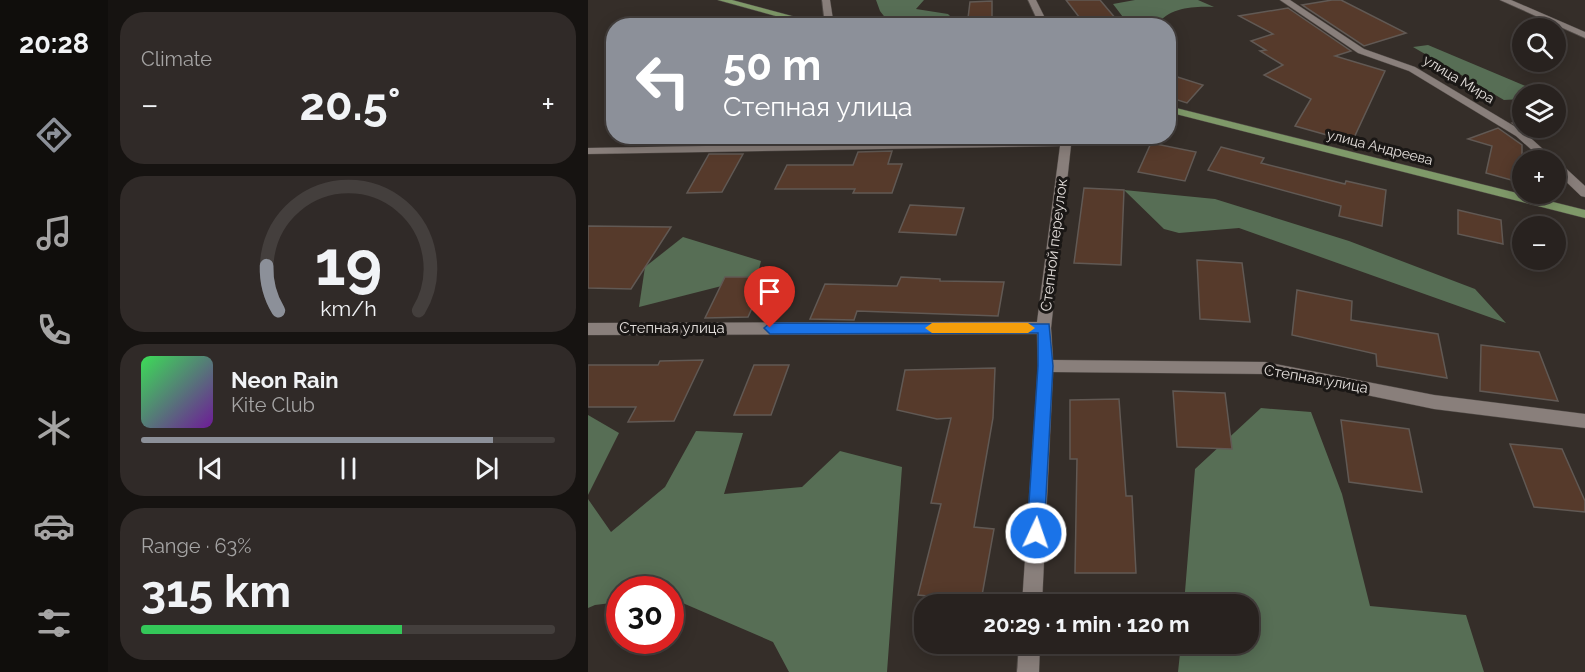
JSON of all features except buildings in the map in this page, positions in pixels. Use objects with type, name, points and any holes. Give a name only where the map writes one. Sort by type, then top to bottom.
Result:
[{"type":"main road","points":[[722,0],[793,18]]},
{"type":"main road","name":"улица Андреева","points":[[1176,111],[1585,214]]},
{"type":"street","points":[[826,0],[829,18]]},
{"type":"street","points":[[1032,0],[1041,18]]},
{"type":"street","name":"улица Мира","points":[[1284,0],[1361,51],[1412,69],[1442,86],[1520,134],[1538,150]]},
{"type":"street","points":[[1504,0],[1585,35]]},
{"type":"street","points":[[588,150],[875,144]]},
{"type":"street","name":"Степной переулок","points":[[1033,594],[1046,366],[1044,328],[1066,144]]},
{"type":"street","points":[[1566,176],[1585,194]]},
{"type":"street","name":"Степная улица","points":[[588,328],[1044,328]]},
{"type":"street","name":"Степная улица","points":[[1046,366],[1265,369],[1434,402],[1585,421]]},
{"type":"street","points":[[1028,672],[1029,654]]},
{"type":"green space","points":[[876,0],[924,0],[916,9],[948,14],[952,18],[885,18]]},
{"type":"green space","points":[[1135,0],[1198,0],[1214,7],[1183,9],[1163,18],[1124,18],[1113,4]]},
{"type":"green space","points":[[1428,45],[1521,84],[1512,84],[1512,100],[1504,100],[1413,47]]},
{"type":"green space","points":[[1124,190],[1215,199],[1349,241],[1475,289],[1506,323],[1239,228],[1179,233],[1164,229]]},
{"type":"green space","points":[[683,237],[761,261],[757,277],[639,307],[645,267]]},
{"type":"green space","points":[[1261,408],[1311,412],[1342,494],[1370,606],[1466,615],[1484,672],[1178,672],[1180,654],[1259,654],[1259,594],[1185,594],[1195,469]]},
{"type":"green space","points":[[588,415],[619,433],[588,495]]},
{"type":"green space","points":[[696,431],[743,433],[724,494],[802,487],[840,451],[902,467],[887,672],[789,672],[773,642],[684,604],[684,576],[606,576],[606,604],[588,608],[588,499],[611,532],[665,487]]},
{"type":"slow traffic","points":[[932,328],[1028,328]]},
{"type":"route","points":[[770,328],[1044,328],[1046,366],[1036,533]]}]
